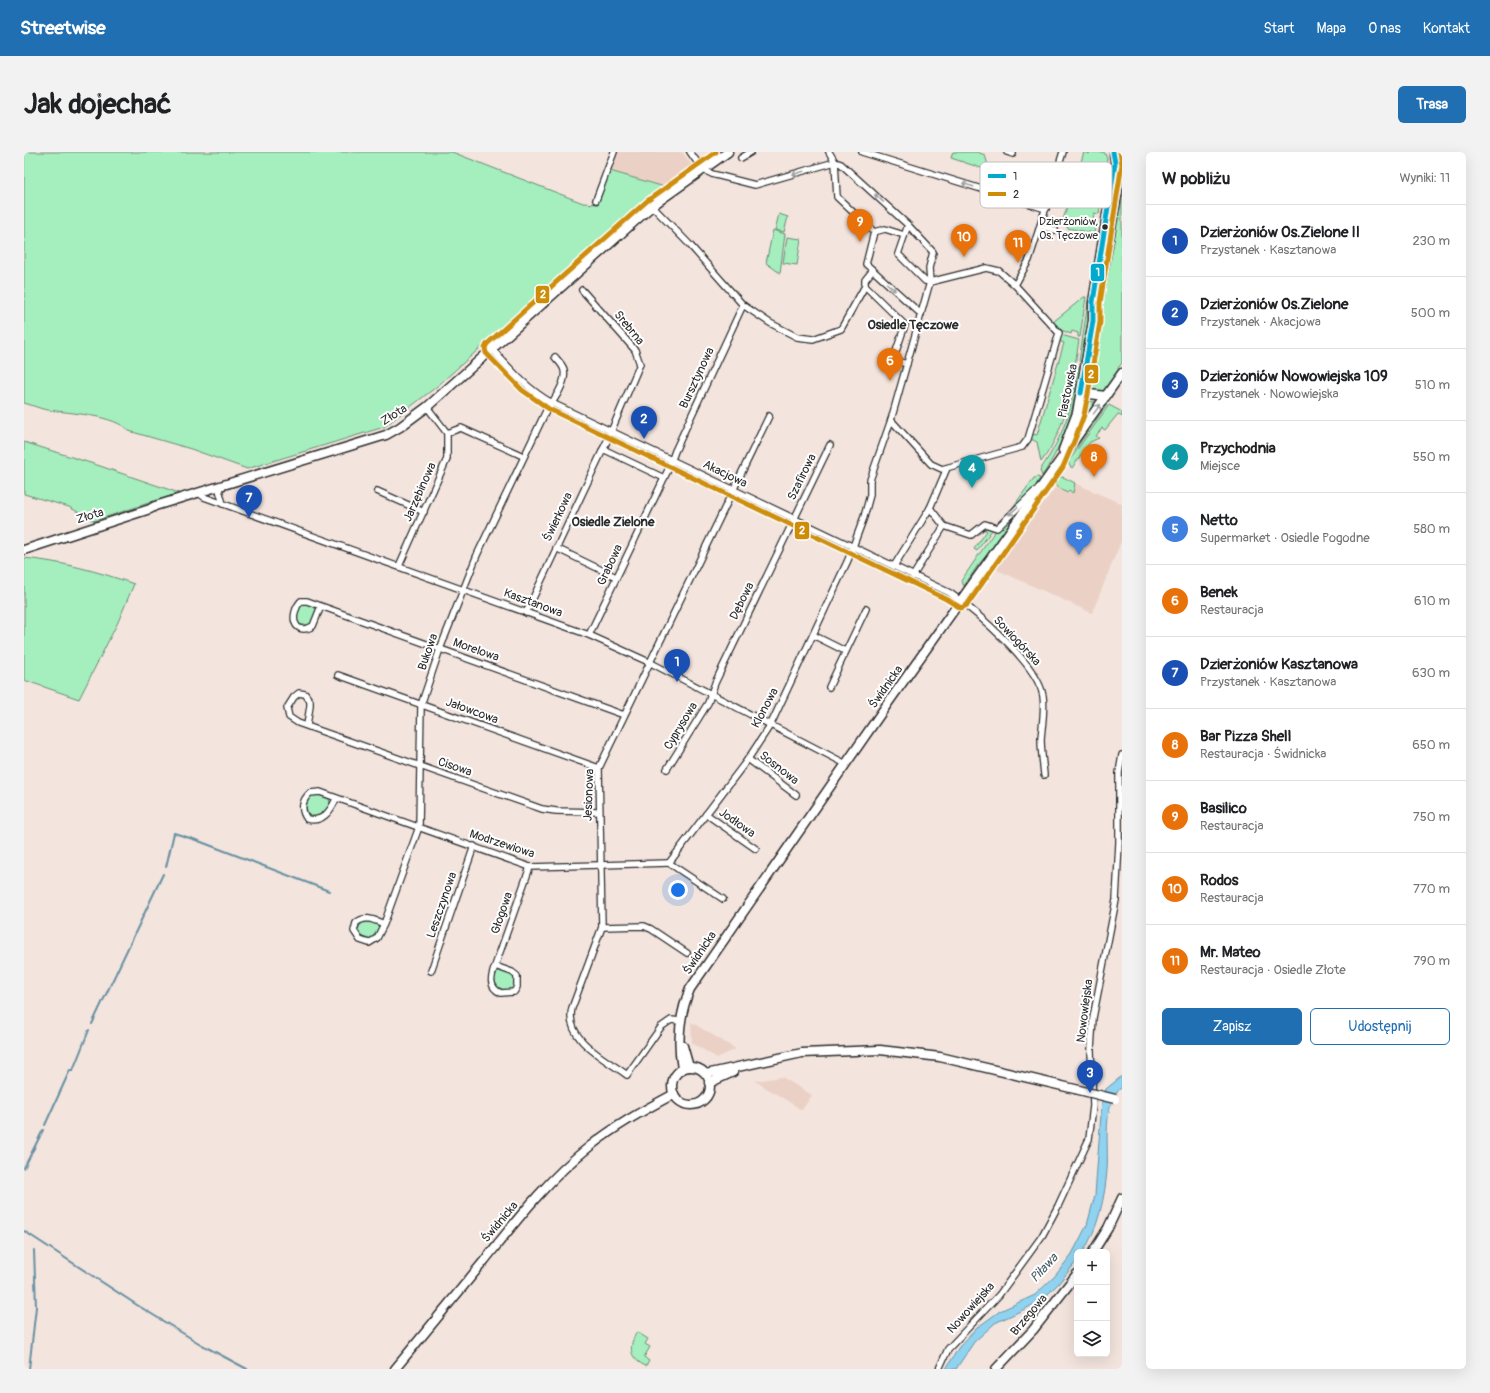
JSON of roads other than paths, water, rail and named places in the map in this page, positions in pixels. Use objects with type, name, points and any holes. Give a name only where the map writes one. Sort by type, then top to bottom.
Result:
[{"type":"street","points":[[596,200],[614,152]]},
{"type":"street","points":[[690,152],[702,169],[712,174],[755,185],[835,162]]},
{"type":"street","name":"Złota","points":[[702,169],[707,161],[721,152]]},
{"type":"street","name":"Złota","points":[[24,550],[218,486],[386,435],[400,427],[427,407],[652,206],[702,169],[711,166],[728,152]]},
{"type":"street","points":[[741,158],[751,152]]},
{"type":"street","points":[[829,152],[835,162],[837,197],[874,232]]},
{"type":"street","points":[[862,152],[980,189]]},
{"type":"street","points":[[1060,162],[1063,152]]},
{"type":"street","points":[[1113,153],[1122,158]]},
{"type":"street","name":"Piastowska","points":[[1112,182],[1115,163],[1113,153]]},
{"type":"street","name":"Klonowa","points":[[670,863],[748,759],[771,724],[854,547],[869,501],[870,480],[891,420],[930,282],[929,268],[933,252],[908,225],[863,183],[841,164],[835,162]]},
{"type":"street","name":"Piastowska","points":[[1093,321],[1098,308],[1122,168]]},
{"type":"street","points":[[652,206],[743,305],[764,320],[797,337],[813,340],[841,329],[865,286],[865,280],[873,270]]},
{"type":"street","points":[[1015,285],[1029,260],[1046,209],[1043,208]]},
{"type":"street","name":"Piastowska","points":[[1057,463],[1077,413],[1081,393],[1093,321],[1093,302],[1108,208]]},
{"type":"street","points":[[891,420],[931,464],[937,468],[947,468],[1022,447],[1028,439],[1059,333],[1015,285],[999,271],[986,268],[930,282],[925,281],[898,254],[908,225]]},
{"type":"street","points":[[1040,226],[1056,230]]},
{"type":"street","points":[[874,232],[886,229],[904,235]]},
{"type":"street","points":[[874,232],[866,264],[921,314]]},
{"type":"street","points":[[865,286],[905,325],[893,360],[907,364]]},
{"type":"street","name":"Srebrna","points":[[582,290],[635,350],[640,364],[610,431]]},
{"type":"street","name":"Bursztynowa","points":[[672,460],[743,305]]},
{"type":"street","name":"Akacjowa","points":[[492,349],[521,382],[539,396],[552,403],[950,593],[961,601]]},
{"type":"street","name":"Bukowa","points":[[384,924],[370,919],[364,919],[356,924],[354,931],[360,940],[369,943],[377,938],[384,924],[419,828],[422,705],[440,649],[462,589],[523,456],[546,411],[556,398],[564,375],[564,369],[555,357]]},
{"type":"street","name":"Świdnicka","points":[[686,1068],[679,1034],[684,1004],[690,989],[1039,488],[1122,373]]},
{"type":"street","points":[[1081,393],[1106,396]]},
{"type":"street","points":[[427,407],[447,433],[461,428],[523,456]]},
{"type":"street","name":"Jesionowa","points":[[680,1021],[671,1020],[661,1027],[627,1075],[585,1043],[576,1034],[571,1025],[570,1016],[572,1008],[602,927],[598,768],[651,663],[769,416]]},
{"type":"street","name":"Świerkowa","points":[[526,613],[610,431]]},
{"type":"street","name":"Jarzębinowa","points":[[399,566],[447,459],[447,433]]},
{"type":"street","name":"Szafirowa","points":[[794,519],[830,444]]},
{"type":"street","points":[[603,449],[664,478]]},
{"type":"street","name":"Grabowa","points":[[589,635],[672,460]]},
{"type":"street","points":[[894,566],[930,508],[947,468]]},
{"type":"street","points":[[218,486],[223,504]]},
{"type":"street","points":[[930,508],[944,526],[970,535],[985,524],[997,528],[1039,488]]},
{"type":"street","points":[[377,491],[424,512]]},
{"type":"street","name":"Kasztanowa","points":[[199,493],[204,497],[223,504],[589,635],[651,663],[846,764]]},
{"type":"street","name":"Dębowa","points":[[711,694],[794,519]]},
{"type":"street","points":[[913,576],[944,526]]},
{"type":"street","points":[[556,548],[616,577]]},
{"type":"street","name":"Morelowa","points":[[321,606],[313,626],[307,629],[300,628],[295,625],[294,612],[301,601],[307,601],[321,606],[440,649],[624,715]]},
{"type":"street","name":"Sowiogórska","points":[[961,601],[1008,645],[1034,674],[1040,685],[1044,706],[1041,748],[1044,775]]},
{"type":"street","points":[[829,687],[866,609]]},
{"type":"street","points":[[813,635],[845,651]]},
{"type":"street","name":"Jałowcowa","points":[[338,675],[598,768]]},
{"type":"street","name":"Cisowa","points":[[307,725],[310,701],[305,694],[299,693],[288,704],[287,713],[293,720],[542,809],[556,811],[599,812]]},
{"type":"street","name":"Cyprysowa","points":[[667,769],[711,694]]},
{"type":"street","name":"Nowowiejska","points":[[938,1369],[948,1349],[999,1295],[1042,1236],[1058,1206],[1089,1139],[1093,1106],[1091,1050],[1093,1018],[1116,900],[1119,843],[1118,773],[1122,755]]},
{"type":"street","name":"Sosnowa","points":[[748,759],[796,796]]},
{"type":"street","name":"Modrzewiowa","points":[[336,799],[321,819],[311,820],[307,819],[304,815],[303,803],[310,793],[320,792],[336,799],[474,846],[530,867],[670,863]]},
{"type":"street","name":"Jodłowa","points":[[706,814],[756,849]]},
{"type":"street","name":"Leszczynowa","points":[[431,971],[474,846]]},
{"type":"street","points":[[670,863],[723,900]]},
{"type":"street","name":"Głogowa","points":[[495,966],[512,972],[517,976],[517,987],[514,992],[501,993],[493,987],[490,981],[495,966],[530,867]]},
{"type":"street","points":[[602,927],[644,926],[687,953]]},
{"type":"street","points":[[709,1083],[744,1067],[772,1058],[824,1051],[880,1050],[910,1052],[969,1063],[1118,1100]]},
{"type":"street","points":[[696,1067],[706,1074],[709,1083],[707,1094],[704,1099],[695,1104],[683,1103],[673,1091],[673,1079],[686,1068],[696,1067]]},
{"type":"street","points":[[706,1074],[744,1067]]},
{"type":"street","name":"Świdnicka","points":[[395,1369],[535,1199],[588,1148],[673,1091]]},
{"type":"street","points":[[1095,1249],[1108,1228],[1122,1198]]},
{"type":"street","name":"Brzegowa","points":[[996,1369],[1033,1330],[1074,1278]]},
{"type":"water","points":[[1122,1076],[1122,1087],[1115,1094],[1109,1114],[1107,1126],[1107,1170],[1105,1191],[1097,1223],[1085,1249],[1075,1249],[1087,1225],[1095,1195],[1102,1101],[1106,1089]]},
{"type":"water","points":[[1074,1250],[1074,1265],[1045,1297],[1029,1307],[995,1323],[974,1342],[956,1369],[946,1369],[959,1347],[978,1327],[1000,1311],[1035,1295],[1055,1276]]},
{"type":"waterway","points":[[166,867],[174,833],[329,891]]},
{"type":"waterway","points":[[92,1024],[163,874]]},
{"type":"waterway","points":[[45,1125],[70,1070],[73,1070],[89,1030]]},
{"type":"waterway","points":[[24,1168],[43,1130]]},
{"type":"waterway","points":[[24,1231],[137,1305],[202,1345],[247,1369]]},
{"type":"waterway","points":[[29,1369],[36,1307],[34,1250]]},
{"type":"place","name":"Dzierżoniów, Os. Tęczowe","points":[[1105,227]]},
{"type":"place","name":"Basilico","points":[[860,242]]},
{"type":"place","name":"Rodos","points":[[964,257]]},
{"type":"place","name":"Mr. Mateo","points":[[1018,263]]},
{"type":"place","name":"Benek","points":[[890,381]]},
{"type":"place","name":"Dzierżoniów Os.Zielone","points":[[644,439]]},
{"type":"place","name":"Bar Pizza Shell","points":[[1094,477]]},
{"type":"place","name":"Przychodnia","points":[[972,488]]},
{"type":"place","name":"Dzierżoniów Kasztanowa","points":[[249,518]]},
{"type":"place","name":"Netto","points":[[1079,555]]},
{"type":"place","name":"Dzierżoniów Os.Zielone II","points":[[677,682]]},
{"type":"place","name":"Dzierżoniów Nowowiejska 109","points":[[1090,1093]]},
{"type":"district","name":"Osiedle Tęczowe","points":[[913,325]]},
{"type":"district","name":"Osiedle Zielone","points":[[613,522]]},
{"type":"water label","name":"Piława","points":[[1044,1268]]}]
